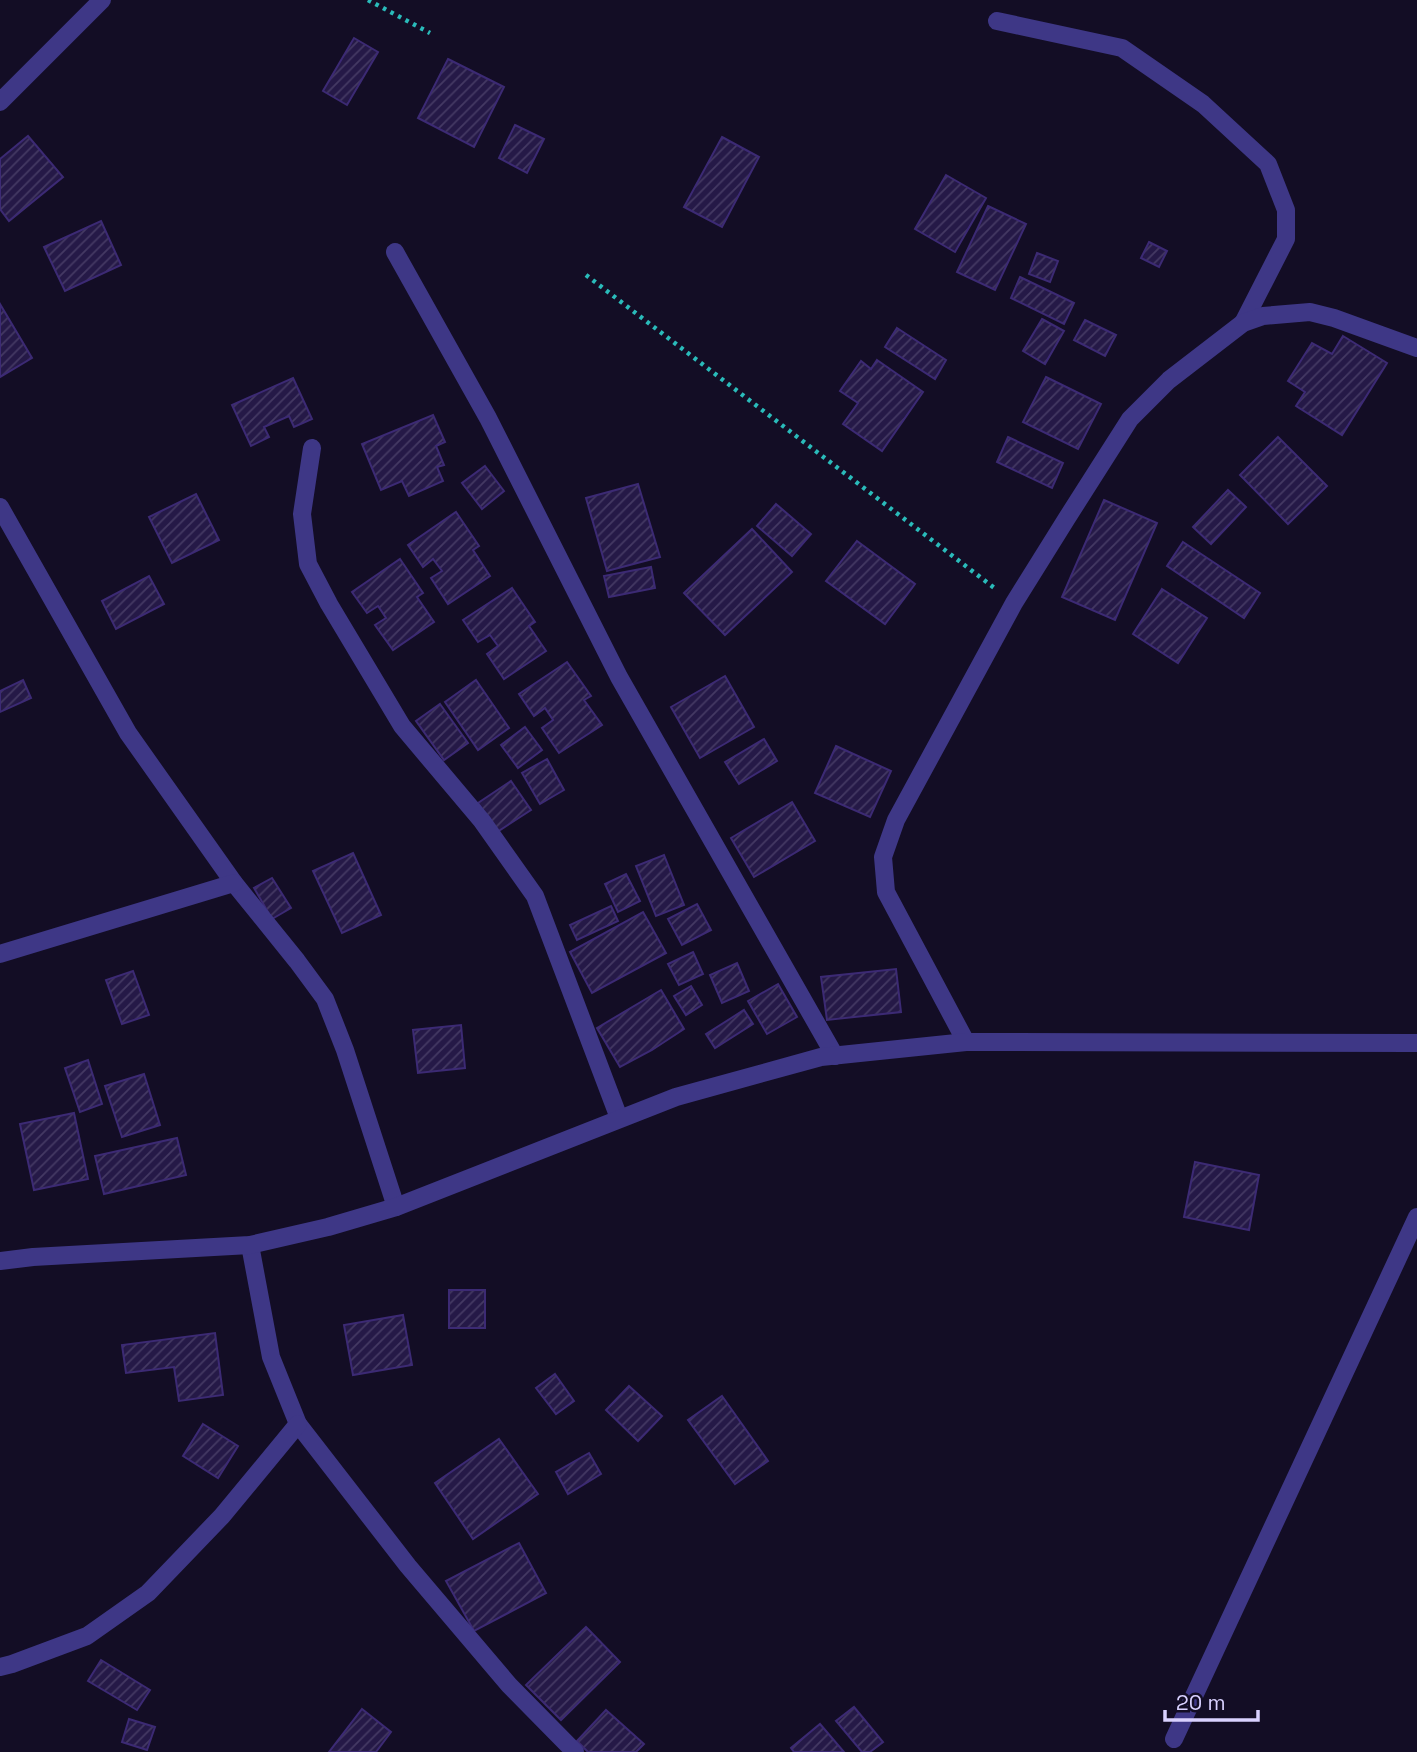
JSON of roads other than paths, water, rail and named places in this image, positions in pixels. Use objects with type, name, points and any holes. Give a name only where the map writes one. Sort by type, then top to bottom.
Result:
[{"type":"street","points":[[0,102],[102,0]]},
{"type":"street","points":[[997,21],[1122,48],[1203,104],[1268,164],[1286,210],[1286,239],[1243,323]]},
{"type":"street","points":[[395,253],[488,418],[619,677],[835,1056]]},
{"type":"street","points":[[966,1042],[886,892],[883,857],[896,820],[1014,603],[1130,419],[1169,380],[1243,323],[1263,316],[1310,312],[1417,348]]},
{"type":"street","points":[[312,448],[302,514],[308,564],[335,615],[402,726],[482,821],[535,896],[619,1118]]},
{"type":"street","points":[[0,507],[128,733],[234,883],[298,961],[325,999],[345,1050],[396,1207]]},
{"type":"street","points":[[0,954],[234,883]]},
{"type":"street","points":[[0,1261],[250,1245],[328,1227],[396,1207],[676,1097],[821,1057],[966,1042],[1417,1043]]},
{"type":"street","points":[[1174,1738],[1417,1217]]},
{"type":"street","points":[[250,1245],[271,1357],[299,1424],[408,1566],[509,1685],[575,1752]]},
{"type":"street","points":[[0,1667],[87,1636],[148,1593],[222,1516],[299,1424]]}]
